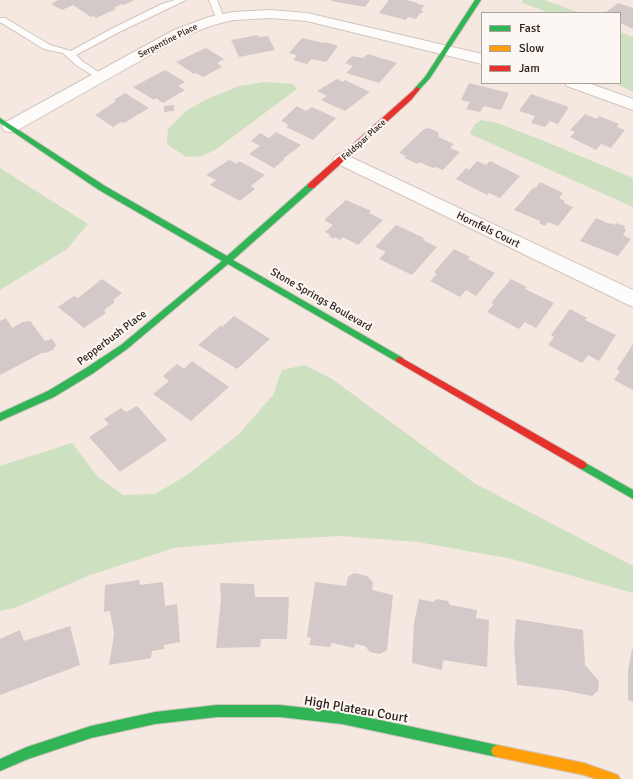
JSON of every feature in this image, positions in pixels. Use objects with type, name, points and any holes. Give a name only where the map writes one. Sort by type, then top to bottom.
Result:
[{"type":"street","name":"Feldspar Place","points":[[227,260],[409,99],[427,78],[478,0]]},
{"type":"street","name":"Serpentine Place","points":[[5,123],[100,77],[179,34],[200,24],[220,18],[259,14],[307,17],[481,59]]},
{"type":"street","points":[[575,84],[633,105]]},
{"type":"street","name":"Stone Springs Boulevard","points":[[5,123],[102,188],[633,495]]},
{"type":"street","name":"Hornfels Court","points":[[342,159],[633,299]]},
{"type":"street","name":"Pepperbush Place","points":[[0,417],[51,394],[124,347],[227,260]]},
{"type":"street","name":"High Plateau Court","points":[[0,765],[27,753],[91,732],[155,718],[217,711],[280,711],[342,718],[584,769],[614,779]]},
{"type":"lane","points":[[71,54],[123,26],[182,0]]},
{"type":"lane","points":[[213,0],[220,18]]},
{"type":"lane","points":[[2,20],[47,47],[66,51],[78,62],[100,77]]},
{"type":"green space","points":[[523,0],[544,0],[577,12],[546,12],[523,3]]},
{"type":"green space","points":[[621,32],[633,37],[633,92],[617,84],[621,84]]},
{"type":"green space","points":[[265,82],[293,84],[297,89],[215,150],[202,156],[186,157],[167,144],[168,129],[186,111],[205,100],[239,86]]},
{"type":"green space","points":[[481,120],[497,123],[633,178],[633,207],[470,134],[474,125]]},
{"type":"green space","points":[[0,168],[88,224],[67,249],[0,290]]},
{"type":"green space","points":[[305,365],[332,379],[474,483],[633,566],[633,593],[512,559],[418,542],[340,536],[250,541],[174,548],[90,575],[17,607],[0,611],[0,466],[72,443],[98,477],[123,495],[155,494],[187,475],[238,435],[273,395],[282,370]]},
{"type":"building","points":[[58,0],[134,0],[124,5],[122,4],[114,8],[116,9],[96,18],[93,16],[91,17],[73,5],[62,10],[51,4]]},
{"type":"building","points":[[331,0],[370,0],[365,7],[331,1]]},
{"type":"building","points":[[389,0],[406,0],[418,3],[417,4],[424,5],[421,10],[423,11],[416,19],[408,17],[406,20],[379,13]]},
{"type":"building","points":[[618,3],[633,8],[633,29],[621,23],[621,12],[606,12]]},
{"type":"building","points":[[258,35],[259,37],[268,36],[275,50],[239,57],[231,40]]},
{"type":"building","points":[[302,38],[338,46],[326,62],[312,59],[307,64],[293,60],[297,55],[289,53]]},
{"type":"building","points":[[206,48],[224,59],[217,63],[222,67],[203,77],[196,73],[194,74],[176,62]]},
{"type":"building","points":[[368,54],[397,63],[379,83],[346,73],[353,66],[345,63],[352,56],[363,58]]},
{"type":"building","points":[[165,70],[185,82],[178,86],[185,90],[163,103],[156,98],[154,100],[133,87]]},
{"type":"building","points":[[337,79],[343,82],[345,80],[370,92],[345,111],[321,100],[327,96],[317,91]]},
{"type":"building","points":[[469,83],[509,93],[501,110],[484,106],[480,112],[466,109],[470,102],[461,100]]},
{"type":"building","points":[[125,93],[149,108],[124,123],[121,122],[113,127],[95,115],[116,101],[114,100]]},
{"type":"building","points":[[531,94],[569,107],[558,124],[550,121],[545,127],[531,123],[535,116],[519,111]]},
{"type":"building","points":[[174,105],[174,111],[164,112],[164,106]]},
{"type":"building","points":[[297,106],[306,111],[312,107],[336,118],[313,140],[286,127],[289,125],[281,121]]},
{"type":"building","points":[[585,114],[597,119],[599,116],[619,124],[617,127],[625,130],[611,148],[601,144],[596,150],[570,137],[575,132],[570,130]]},
{"type":"building","points":[[429,128],[438,132],[438,137],[454,144],[450,148],[460,152],[443,170],[435,167],[433,168],[419,162],[418,164],[404,158],[406,156],[399,153],[424,129]]},
{"type":"building","points":[[276,132],[301,145],[274,168],[249,154],[260,146],[251,141],[260,133],[269,138]]},
{"type":"building","points":[[229,160],[237,164],[239,161],[265,175],[251,186],[255,189],[240,201],[210,185],[216,180],[206,175]]},
{"type":"building","points":[[477,161],[486,165],[490,161],[520,176],[500,198],[489,193],[487,195],[456,179],[466,168],[469,170]]},
{"type":"building","points":[[540,182],[563,193],[559,198],[565,201],[564,203],[573,207],[558,226],[548,222],[545,226],[539,223],[540,221],[514,210]]},
{"type":"building","points":[[346,200],[371,211],[369,213],[383,220],[358,245],[343,237],[340,240],[335,237],[333,239],[329,236],[331,235],[325,232],[333,225],[324,220]]},
{"type":"building","points":[[596,218],[610,224],[615,225],[616,223],[625,226],[624,228],[626,230],[623,235],[631,239],[618,256],[580,241]]},
{"type":"building","points":[[396,225],[424,238],[423,240],[437,247],[412,275],[379,259],[386,252],[375,247]]},
{"type":"building","points":[[454,249],[470,257],[468,259],[495,273],[476,296],[466,290],[460,297],[430,281],[437,274],[434,272]]},
{"type":"building","points":[[102,279],[122,293],[113,300],[115,302],[104,310],[106,313],[84,328],[58,307],[74,296],[78,298]]},
{"type":"building","points":[[511,279],[527,287],[525,289],[554,303],[536,328],[525,322],[519,329],[487,312],[494,304],[491,303]]},
{"type":"building","points":[[570,309],[587,318],[585,320],[616,335],[599,361],[588,355],[582,363],[548,345],[554,337],[551,335]]},
{"type":"building","points":[[234,316],[270,339],[237,369],[198,345]]},
{"type":"building","points":[[6,318],[12,328],[23,322],[30,321],[45,341],[52,339],[56,345],[53,350],[42,353],[0,375],[0,321]]},
{"type":"building","points":[[633,344],[633,390],[614,380],[620,371],[617,369]]},
{"type":"building","points":[[192,361],[229,387],[191,421],[153,394],[169,381],[163,376],[177,364],[184,369]]},
{"type":"building","points":[[137,406],[167,440],[120,472],[89,437],[109,424],[104,419],[121,408],[126,412]]},
{"type":"building","points":[[354,573],[367,576],[373,582],[372,590],[393,595],[387,650],[380,654],[370,652],[365,646],[355,644],[354,648],[332,643],[330,647],[309,645],[311,638],[307,637],[315,582],[346,586],[348,577]]},
{"type":"building","points":[[139,580],[140,585],[163,582],[165,606],[177,604],[180,642],[164,645],[164,649],[152,651],[151,658],[109,665],[114,634],[110,611],[104,612],[105,585]]},
{"type":"building","points":[[220,583],[254,584],[255,597],[289,597],[287,639],[261,639],[260,647],[216,648],[221,599]]},
{"type":"building","points":[[419,599],[433,602],[437,599],[448,601],[450,605],[477,610],[476,618],[489,620],[487,667],[443,660],[442,670],[412,663],[414,623]]},
{"type":"building","points":[[516,619],[583,630],[585,665],[599,681],[598,691],[592,696],[562,690],[517,685],[514,645]]},
{"type":"building","points":[[70,626],[80,665],[0,695],[0,639],[20,630],[24,641]]},
{"type":"building","points":[[632,649],[633,702],[628,700],[628,671]]},
{"type":"traffic: fast","points":[[417,89],[427,78],[478,0]]},
{"type":"traffic: fast","points":[[0,120],[102,188],[400,360]]},
{"type":"traffic: fast","points":[[0,417],[51,394],[89,371],[124,347],[206,279],[311,186]]},
{"type":"traffic: fast","points":[[582,465],[633,495]]},
{"type":"traffic: fast","points":[[0,765],[27,753],[91,732],[155,718],[217,711],[280,711],[342,718],[497,751]]},
{"type":"traffic: slow","points":[[497,751],[584,769],[614,779]]},
{"type":"traffic: jam","points":[[311,186],[409,99],[417,89]]},
{"type":"traffic: jam","points":[[400,360],[582,465]]}]
